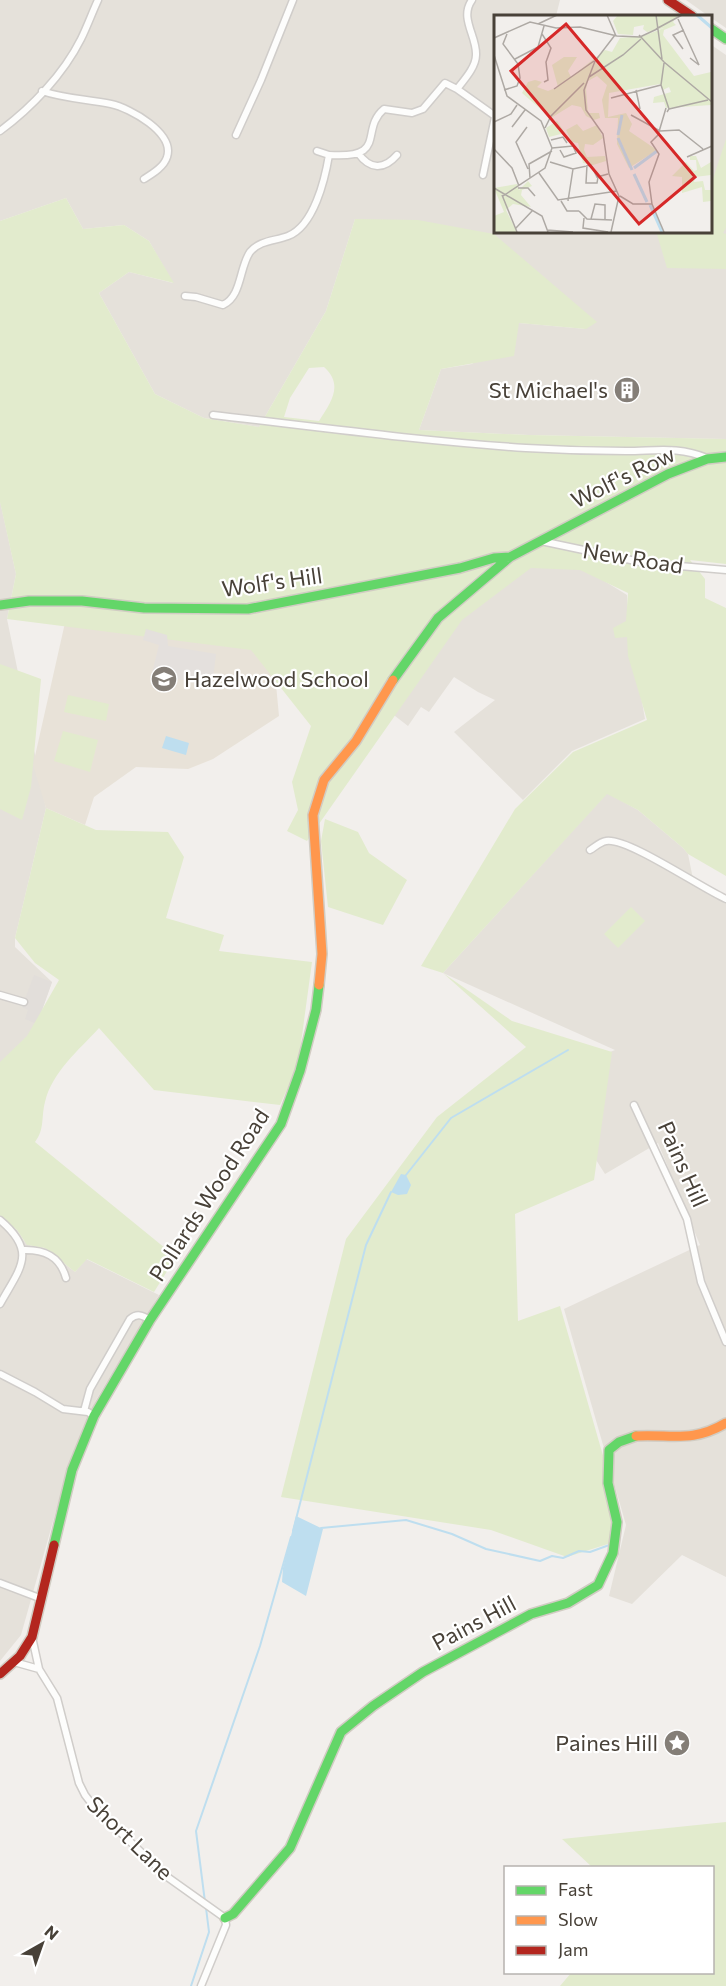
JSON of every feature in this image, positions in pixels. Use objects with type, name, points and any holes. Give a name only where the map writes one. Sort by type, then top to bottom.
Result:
[{"type":"street","points":[[0,131],[24,111],[63,68],[81,40],[98,0]]},
{"type":"street","points":[[236,135],[261,80],[292,0]]},
{"type":"street","points":[[458,89],[476,57],[475,44],[467,18],[468,7],[472,0]]},
{"type":"street","points":[[668,0],[690,15]]},
{"type":"street","points":[[711,29],[726,39]]},
{"type":"street","points":[[317,151],[329,155],[350,156],[358,153],[371,141],[377,115],[384,109],[412,113],[423,109],[445,83],[458,89],[494,115]]},
{"type":"street","points":[[42,92],[59,97],[113,104],[137,116],[163,135],[168,146],[168,157],[163,165],[144,179]]},
{"type":"street","points":[[483,175],[494,121]]},
{"type":"street","points":[[358,153],[364,162],[375,166],[385,165],[397,155]]},
{"type":"street","points":[[487,154],[494,155]]},
{"type":"street","points":[[185,296],[196,297],[225,308],[237,290],[250,253],[258,245],[297,232],[306,222],[324,183],[329,155]]},
{"type":"street","points":[[213,415],[371,434],[525,448],[627,451],[671,449],[691,452],[707,459]]},
{"type":"street","name":"Wolf's Row","points":[[510,557],[668,474],[707,459],[726,457]]},
{"type":"street","name":"New Road","points":[[541,540],[645,563],[726,570]]},
{"type":"street","name":"Wolf's Hill","points":[[0,605],[28,601],[82,601],[144,608],[248,609],[460,568],[494,558],[510,557]]},
{"type":"street","name":"Pollards Wood Road","points":[[0,1674],[27,1648],[32,1637],[72,1470],[94,1416],[150,1320],[281,1124],[300,1071],[316,1010],[322,954],[313,815],[324,780],[356,741],[401,667],[438,618],[510,557]]},
{"type":"street","points":[[590,850],[604,841],[617,841],[653,858],[726,899]]},
{"type":"street","points":[[0,995],[24,1002]]},
{"type":"street","name":"Pains Hill","points":[[634,1105],[687,1219],[701,1282],[726,1342]]},
{"type":"street","points":[[0,1220],[14,1232],[22,1250],[22,1264],[0,1304]]},
{"type":"street","points":[[22,1250],[44,1252],[61,1265],[66,1278]]},
{"type":"street","points":[[84,1412],[90,1389],[130,1319],[139,1314],[150,1320]]},
{"type":"street","points":[[0,1374],[63,1409],[94,1416]]},
{"type":"street","name":"Pains Hill","points":[[225,1918],[233,1914],[290,1848],[341,1732],[373,1706],[423,1672],[531,1614],[568,1604],[598,1585],[613,1553],[617,1522],[608,1483],[609,1450],[619,1441],[637,1434],[684,1437],[710,1432],[726,1424]]},
{"type":"street","points":[[0,1583],[42,1599]]},
{"type":"street","name":"Short Lane","points":[[32,1637],[39,1669],[57,1698],[79,1783],[85,1795],[108,1821],[166,1876],[225,1918]]},
{"type":"street","points":[[14,1662],[39,1669]]},
{"type":"street","points":[[201,1986],[226,1925],[225,1918]]},
{"type":"shaded area","points":[[0,0],[560,0],[556,15],[494,15],[494,232],[711,232],[711,45],[726,55],[726,439],[419,430],[441,369],[472,364],[519,323],[586,329],[355,219],[326,311],[259,427],[204,418],[155,394],[99,293],[129,272],[173,283],[149,241],[124,225],[83,229],[66,198],[0,221]]},
{"type":"shaded area","points":[[686,0],[726,0],[726,28],[711,18],[711,15],[707,15]]},
{"type":"shaded area","points":[[0,501],[16,574],[7,619],[46,808],[15,938],[15,947],[52,982],[37,1024],[0,1080]]},
{"type":"shaded area","points":[[567,558],[627,595],[628,622],[645,719],[572,751],[523,800],[454,732],[495,700],[454,677],[429,712],[421,707],[408,726],[386,709],[404,671],[521,560]]},
{"type":"shaded area","name":"Hazelwood School","points":[[69,605],[272,642],[279,716],[213,759],[188,769],[136,767],[94,797],[85,825],[46,808],[33,765]]},
{"type":"shaded area","points":[[146,629],[167,635],[168,646],[216,654],[212,687],[152,673],[159,645],[143,640]]},
{"type":"shaded area","points":[[607,793],[638,810],[683,848],[688,854],[693,879],[726,897],[726,1577],[682,1555],[632,1604],[609,1596],[626,1525],[564,1309],[700,1245],[658,1143],[605,1174],[544,1078],[615,1050],[443,973]]},
{"type":"shaded area","points":[[34,975],[52,982],[37,1024],[25,1019],[28,1010],[22,1007]]},
{"type":"shaded area","points":[[0,1216],[17,1230],[24,1241],[31,1246],[45,1248],[75,1272],[86,1259],[159,1295],[96,1400],[65,1479],[21,1635],[0,1661]]},
{"type":"green space","points":[[726,139],[726,228],[723,233],[726,234],[726,269],[667,268],[656,232],[711,232],[712,182]]},
{"type":"green space","points":[[66,198],[83,229],[124,225],[149,241],[174,283],[129,272],[99,293],[155,394],[204,418],[259,427],[326,311],[355,219],[418,220],[494,234],[597,322],[586,329],[519,323],[514,356],[441,369],[419,430],[726,439],[726,564],[690,560],[705,579],[705,598],[726,608],[726,876],[688,854],[638,810],[607,794],[443,973],[421,966],[515,809],[573,752],[647,720],[628,656],[627,637],[615,638],[613,628],[626,621],[628,593],[580,570],[531,568],[462,620],[307,841],[287,831],[298,810],[292,782],[311,726],[251,650],[7,619],[16,574],[0,502],[0,221]],"holes":[[[324,367],[330,374],[334,394],[319,421],[284,417],[290,398],[309,368]]]},
{"type":"green space","points":[[0,664],[41,679],[31,787],[22,820],[0,809]]},
{"type":"green space","points":[[68,695],[109,704],[106,721],[64,712]]},
{"type":"green space","points":[[63,731],[98,740],[90,772],[54,761]]},
{"type":"green space","points":[[46,808],[96,830],[168,832],[184,857],[166,918],[224,935],[219,951],[312,962],[298,1065],[280,1105],[154,1090],[99,1028],[67,1062],[49,1091],[44,1107],[42,1128],[35,1142],[176,1257],[154,1292],[87,1259],[75,1272],[45,1248],[27,1245],[17,1230],[0,1216],[0,1062],[27,1036],[59,980],[35,963],[15,938]]},
{"type":"green space","points":[[325,819],[358,832],[369,853],[407,880],[383,925],[328,907],[321,841]]},
{"type":"green space","points":[[631,907],[645,921],[618,948],[604,934]]},
{"type":"green space","points":[[443,973],[512,1021],[612,1052],[594,1180],[515,1214],[518,1321],[560,1306],[608,1473],[614,1542],[567,1557],[491,1530],[281,1497],[346,1239],[437,1117],[526,1047]]},
{"type":"green space","points":[[726,1822],[726,1986],[560,1986],[570,1974],[714,1974],[714,1866],[591,1866],[562,1839]]},
{"type":"water","points":[[166,736],[189,743],[186,755],[162,748]]},
{"type":"water","points":[[401,1174],[406,1175],[411,1185],[407,1194],[398,1195],[391,1192]]},
{"type":"water","points":[[296,1516],[323,1529],[306,1596],[282,1582],[283,1568]]},
{"type":"waterway","points":[[406,1175],[451,1118],[568,1050]]},
{"type":"waterway","points":[[293,1531],[366,1245],[391,1192]]},
{"type":"waterway","points":[[321,1528],[406,1520],[452,1534],[486,1549],[540,1561],[552,1556],[563,1558],[579,1551],[590,1552],[612,1544]]},
{"type":"waterway","points":[[205,1902],[196,1831],[260,1646],[291,1537]]},
{"type":"waterway","points":[[191,1986],[209,1932],[206,1908]]},
{"type":"traffic: fast","points":[[711,29],[726,39]]},
{"type":"traffic: fast","points":[[393,680],[438,618],[510,557],[668,474],[707,459],[726,457]]},
{"type":"traffic: fast","points":[[0,605],[29,601],[82,601],[144,608],[248,609],[460,568],[494,558],[510,557]]},
{"type":"traffic: fast","points":[[54,1545],[72,1470],[94,1416],[150,1320],[281,1124],[300,1071],[316,1010],[319,985]]},
{"type":"traffic: fast","points":[[225,1918],[233,1914],[290,1848],[341,1732],[373,1706],[423,1672],[531,1614],[568,1603],[598,1585],[613,1553],[617,1522],[608,1483],[609,1450],[619,1442],[636,1436]]},
{"type":"traffic: slow","points":[[319,985],[322,954],[313,815],[324,780],[356,741],[393,680]]},
{"type":"traffic: slow","points":[[636,1436],[692,1435],[726,1423]]},
{"type":"traffic: jam","points":[[668,0],[690,15]]},
{"type":"traffic: jam","points":[[0,1674],[20,1656],[32,1637],[54,1545]]},
{"type":"place","name":"St Michael's","points":[[627,390]]},
{"type":"place","name":"Hazelwood School","points":[[164,679]]},
{"type":"place","name":"Paines Hill","points":[[677,1743]]}]
